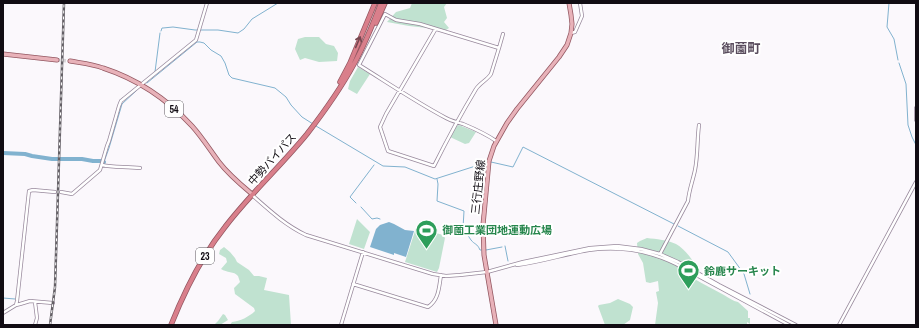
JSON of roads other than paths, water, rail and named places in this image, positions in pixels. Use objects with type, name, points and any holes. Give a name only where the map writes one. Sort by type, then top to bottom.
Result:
[{"type":"highway","points":[[329,103],[343,77],[375,3]]},
{"type":"highway","name":"23","points":[[376,21],[381,3]]},
{"type":"highway","name":"23","points":[[376,21],[385,3]]},
{"type":"highway","name":"中勢バイパス","points":[[171,325],[184,293],[202,260],[225,226],[317,121],[347,76],[370,36],[376,21]]},
{"type":"main road","name":"三行庄野線","points":[[496,325],[484,255],[483,225],[489,162],[496,141],[517,109],[564,51],[567,45],[571,33],[572,17],[568,3]]},
{"type":"main road","points":[[3,54],[57,60]]},
{"type":"main road","name":"54","points":[[70,62],[89,64],[103,68],[134,81],[148,89],[184,118],[201,137],[235,181],[252,194]]},
{"type":"street","points":[[61,192],[72,194],[100,170],[122,100],[196,40],[208,3]]},
{"type":"street","points":[[571,33],[575,32],[582,16],[580,3]]},
{"type":"street","points":[[496,141],[483,133],[447,118],[358,65],[385,14],[396,20],[420,24],[499,48]]},
{"type":"street","points":[[436,30],[386,114],[380,127],[388,151],[434,166],[478,86],[491,74],[503,34]]},
{"type":"street","points":[[916,108],[916,120]]},
{"type":"street","points":[[659,256],[688,201],[688,194],[696,166],[699,125]]},
{"type":"street","points":[[102,165],[112,167],[126,166],[140,168]]},
{"type":"street","points":[[839,325],[916,182]]},
{"type":"street","points":[[16,304],[29,191],[55,192]]},
{"type":"street","points":[[252,194],[279,219],[306,235],[426,272],[441,275],[460,275],[486,272],[581,252],[616,249],[633,251],[659,256],[678,262],[739,296],[796,325]]},
{"type":"street","points":[[341,325],[363,252]]},
{"type":"street","points":[[659,256],[789,325]]},
{"type":"street","points":[[353,284],[428,307],[437,296],[441,275]]},
{"type":"street","points":[[3,312],[16,304],[30,301],[53,303]]},
{"type":"street","points":[[35,302],[37,318],[35,325]]},
{"type":"water","points":[[389,222],[405,230],[414,231],[406,257],[394,253],[394,255],[370,247],[376,229],[380,225]]},
{"type":"waterway","points":[[161,31],[162,28],[173,27],[238,33],[244,29],[252,19],[278,3]]},
{"type":"waterway","points":[[889,3],[887,27],[894,39],[898,60]]},
{"type":"waterway","points":[[155,72],[160,33]]},
{"type":"waterway","points":[[147,83],[197,42],[200,42],[204,43],[211,50],[221,56],[229,75],[232,78],[275,88],[286,97],[302,117],[313,124]]},
{"type":"waterway","points":[[899,63],[906,84],[908,125],[916,145]]},
{"type":"waterway","points":[[104,162],[122,104],[137,90]]},
{"type":"waterway","points":[[120,100],[127,95]]},
{"type":"waterway","points":[[316,126],[383,166],[405,167],[435,179],[491,162],[513,167],[523,147],[674,224]]},
{"type":"waterway","points":[[3,153],[25,154],[52,159],[82,159],[104,162]]},
{"type":"waterway","points":[[356,203],[350,197],[374,165]]},
{"type":"waterway","points":[[437,179],[437,201],[464,211],[463,228],[471,240],[481,250]]},
{"type":"waterway","points":[[361,207],[372,219],[380,219]]},
{"type":"waterway","points":[[678,226],[728,252],[744,274],[750,294]]},
{"type":"waterway","points":[[505,246],[508,261]]},
{"type":"waterway","points":[[486,250],[502,247]]},
{"type":"waterway","points":[[3,298],[15,299]]},
{"type":"tunnel","points":[[57,60],[70,61]]},
{"type":"railway","points":[[50,325],[55,287],[64,3]]},
{"type":"place","name":"御薗工業団地運動広場","points":[[426,250]]},
{"type":"place","name":"鈴鹿サーキット","points":[[688,290]]},
{"type":"district","name":"御薗町","points":[[741,48]]}]
